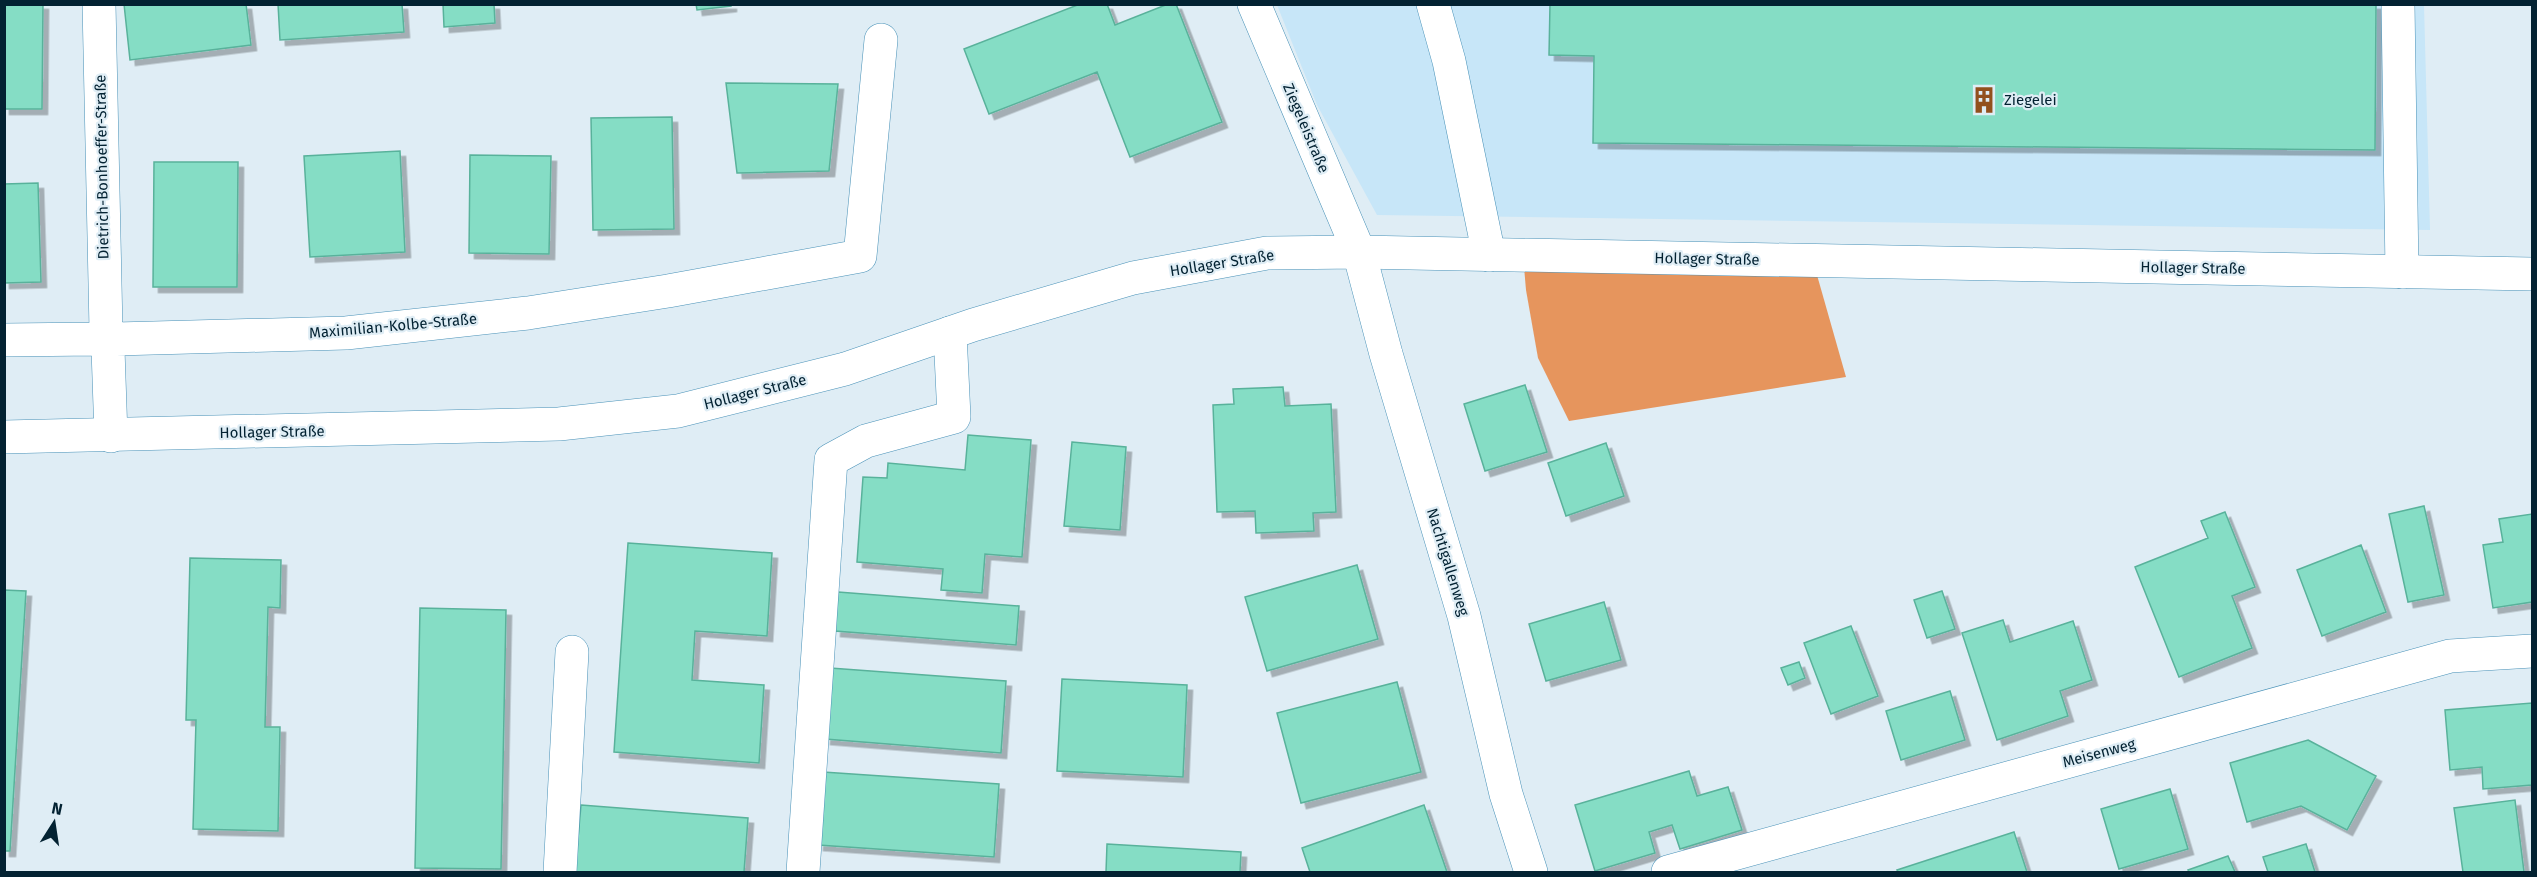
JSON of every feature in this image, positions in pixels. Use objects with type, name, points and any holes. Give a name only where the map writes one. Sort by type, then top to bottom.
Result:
[{"type":"street","name":"Dietrich-Bonhoeffer-Straße","points":[[99,4],[111,436]]},
{"type":"street","name":"Ziegeleistraße","points":[[1254,4],[1359,252]]},
{"type":"street","points":[[1433,4],[1449,62],[1490,255]]},
{"type":"street","points":[[2398,4],[2402,272]]},
{"type":"street","name":"Maximilian-Kolbe-Straße","points":[[4,340],[346,333],[528,313],[668,291],[860,256],[881,40]]},
{"type":"street","name":"Hollager Straße","points":[[4,438],[559,424],[678,411],[845,369],[950,333],[1133,278],[1267,254],[1359,252],[2532,274]]},
{"type":"street","name":"Nachtigallenweg","points":[[1359,252],[1386,354],[1464,616],[1506,794],[1531,873]]},
{"type":"street","points":[[803,873],[831,460],[866,441],[954,417],[950,333]]},
{"type":"street","name":"Meisenweg","points":[[1668,873],[2450,656],[2532,651]]},
{"type":"street","points":[[560,873],[572,652]]},
{"type":"shaded area","points":[[1277,5],[2424,5],[2430,230],[1377,215],[1317,105]]},
{"type":"shaded area","points":[[1523,255],[1813,261],[1846,377],[1569,421],[1538,358],[1526,290]]},
{"type":"building","points":[[4,4],[43,4],[42,109],[4,109]]},
{"type":"building","points":[[124,4],[246,4],[251,45],[130,60]]},
{"type":"building","points":[[278,4],[402,4],[404,32],[280,40]]},
{"type":"building","points":[[443,4],[494,4],[495,23],[444,27]]},
{"type":"building","points":[[696,4],[731,4],[731,6],[697,10]]},
{"type":"building","points":[[1080,4],[1107,4],[1115,25],[1168,4],[1176,4],[1222,122],[1130,157],[1097,72],[989,114],[964,49]]},
{"type":"building","name":"Ziegelei","points":[[1550,4],[2376,4],[2375,150],[1593,143],[1594,56],[1549,55]]},
{"type":"building","points":[[726,83],[838,84],[829,171],[737,173]]},
{"type":"building","points":[[672,117],[674,229],[593,230],[591,118]]},
{"type":"building","points":[[400,151],[405,252],[310,257],[304,156]]},
{"type":"building","points":[[470,155],[551,156],[549,254],[469,253]]},
{"type":"building","points":[[154,162],[238,162],[237,287],[153,287]]},
{"type":"building","points":[[38,183],[41,282],[4,283],[4,184]]},
{"type":"building","points":[[1525,385],[1547,452],[1485,471],[1464,404]]},
{"type":"building","points":[[1283,387],[1285,406],[1331,404],[1336,512],[1313,513],[1314,531],[1256,533],[1255,511],[1217,512],[1213,405],[1234,404],[1233,389]]},
{"type":"building","points":[[968,435],[1031,440],[1022,557],[985,554],[982,593],[941,590],[943,569],[857,562],[863,477],[887,478],[888,463],[965,470]]},
{"type":"building","points":[[1072,442],[1126,447],[1120,530],[1064,526]]},
{"type":"building","points":[[1606,443],[1624,496],[1566,516],[1548,463]]},
{"type":"building","points":[[2424,506],[2444,595],[2408,602],[2389,514]]},
{"type":"building","points":[[2225,512],[2255,587],[2232,596],[2252,648],[2179,677],[2135,567],[2208,538],[2201,521]]},
{"type":"building","points":[[2532,514],[2532,602],[2493,608],[2483,545],[2503,542],[2499,519]]},
{"type":"building","points":[[628,543],[772,553],[767,636],[695,631],[692,680],[764,685],[759,763],[614,752]]},
{"type":"building","points":[[2361,545],[2386,612],[2322,636],[2297,570]]},
{"type":"building","points":[[190,558],[281,560],[280,608],[268,607],[265,727],[280,727],[278,831],[193,829],[196,720],[186,720]]},
{"type":"building","points":[[1357,565],[1378,639],[1267,671],[1245,597]]},
{"type":"building","points":[[4,590],[26,591],[10,851],[4,851]]},
{"type":"building","points":[[1942,591],[1955,629],[1927,638],[1914,600]]},
{"type":"building","points":[[838,592],[1019,606],[1016,645],[835,631]]},
{"type":"building","points":[[1604,602],[1621,660],[1546,681],[1529,624]]},
{"type":"building","points":[[420,608],[506,610],[501,869],[415,868]]},
{"type":"building","points":[[2003,620],[2010,642],[2073,621],[2092,680],[2060,691],[2068,716],[1997,740],[1962,633]]},
{"type":"building","points":[[1851,626],[1878,696],[1831,714],[1804,643]]},
{"type":"building","points":[[1799,662],[1805,678],[1788,685],[1781,668]]},
{"type":"building","points":[[830,668],[1006,681],[1001,753],[825,739]]},
{"type":"building","points":[[1062,679],[1187,685],[1183,777],[1057,771]]},
{"type":"building","points":[[1397,682],[1421,772],[1301,803],[1277,713]]},
{"type":"building","points":[[1950,691],[1965,740],[1901,760],[1886,711]]},
{"type":"building","points":[[2532,703],[2532,785],[2483,789],[2482,767],[2450,770],[2445,710]]},
{"type":"building","points":[[2308,740],[2376,776],[2347,830],[2301,806],[2247,822],[2230,763]]},
{"type":"building","points":[[1689,771],[1697,796],[1728,787],[1742,830],[1680,849],[1672,825],[1649,832],[1655,853],[1595,871],[1575,805]]},
{"type":"building","points":[[823,772],[999,784],[994,857],[818,845]]},
{"type":"building","points":[[2170,789],[2188,849],[2119,869],[2101,809]]},
{"type":"building","points":[[2515,800],[2524,872],[2463,872],[2454,808]]},
{"type":"building","points":[[581,805],[748,818],[744,872],[575,872]]},
{"type":"building","points":[[1424,805],[1447,872],[1310,872],[1302,848]]},
{"type":"building","points":[[2014,832],[2027,872],[1898,872],[1897,870]]},
{"type":"building","points":[[1107,844],[1241,852],[1240,872],[1106,872]]},
{"type":"building","points":[[2306,844],[2315,872],[2268,872],[2263,857]]},
{"type":"building","points":[[2228,856],[2235,872],[2189,872],[2188,870]]},
{"type":"place","name":"Ziegelei","points":[[1984,100]]}]
